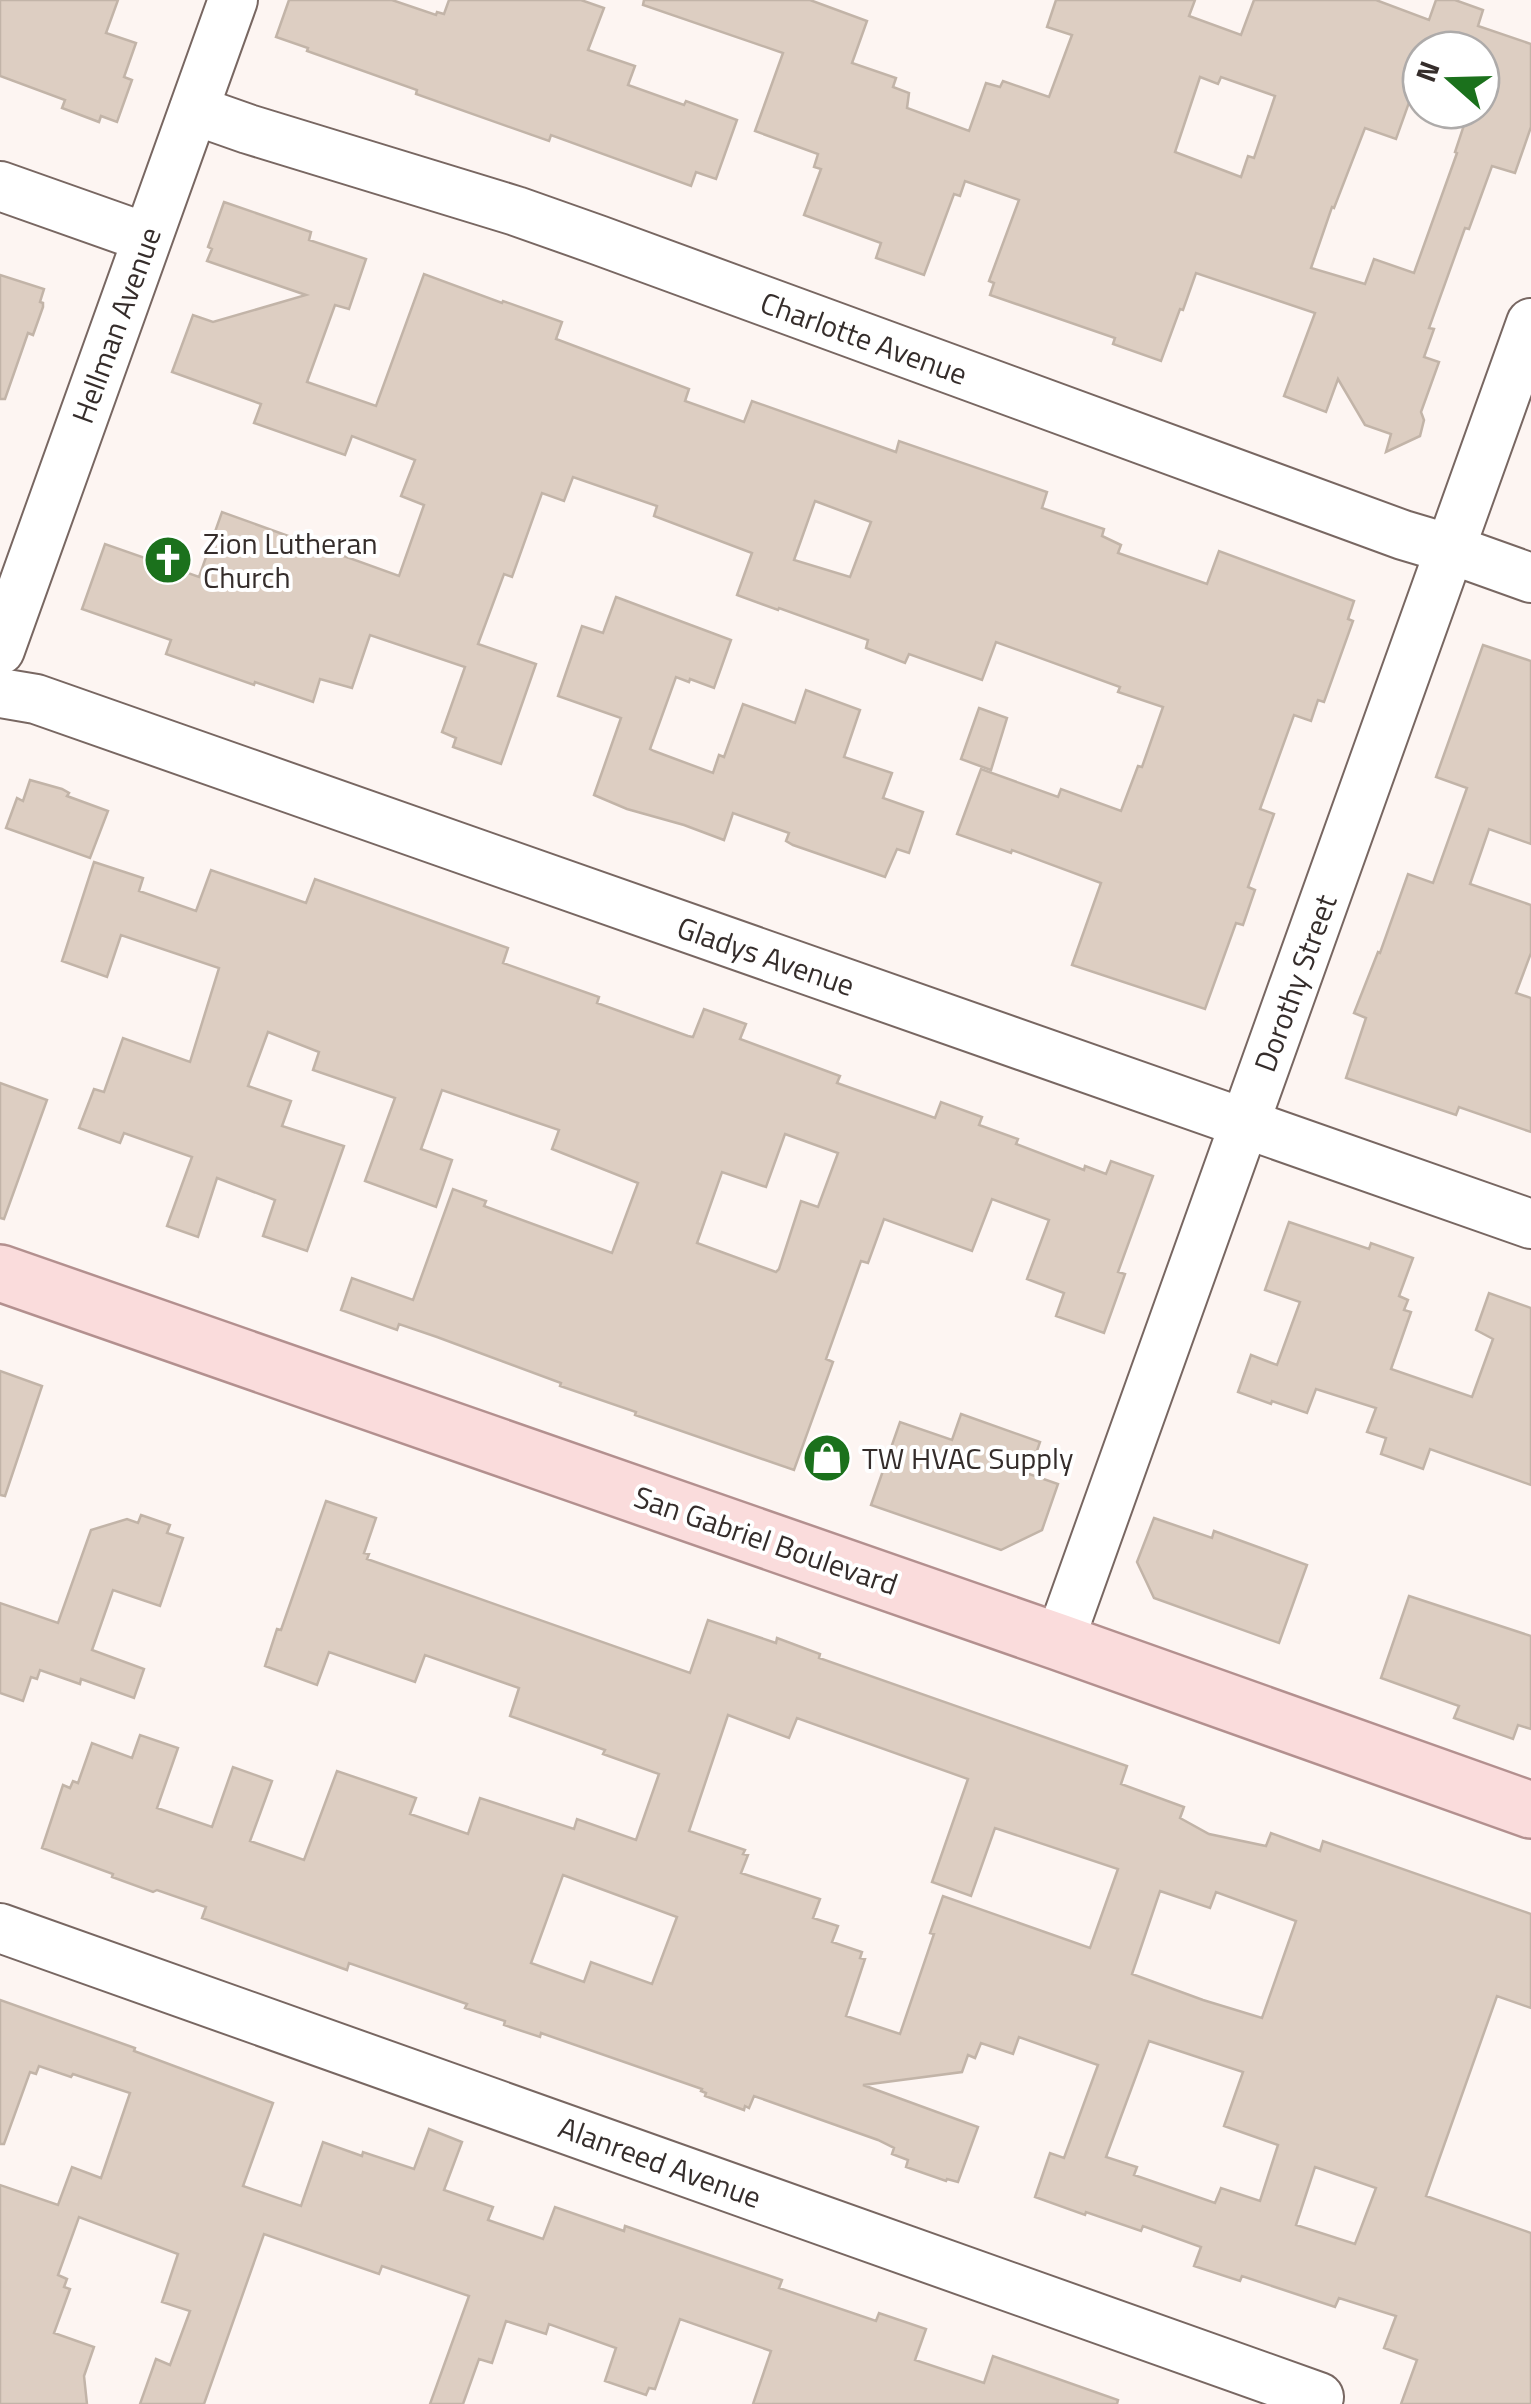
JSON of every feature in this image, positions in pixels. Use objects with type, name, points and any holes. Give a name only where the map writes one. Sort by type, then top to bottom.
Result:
[{"type":"main road","name":"San Gabriel Boulevard","points":[[0,1273],[1531,1810]]},
{"type":"street","name":"Hellman Avenue","points":[[0,650],[233,0]]},
{"type":"street","name":"Charlotte Avenue","points":[[194,110],[516,212],[1403,536],[1450,548],[1531,578]]},
{"type":"street","points":[[0,186],[146,238]]},
{"type":"street","name":"Dorothy Street","points":[[1060,1642],[1531,323]]},
{"type":"street","name":"Gladys Avenue","points":[[0,693],[36,699],[1531,1224]]},
{"type":"street","name":"Alanreed Avenue","points":[[0,1928],[1320,2397]]},
{"type":"building","points":[[0,0],[118,0],[106,33],[136,43],[124,77],[132,80],[117,122],[101,116],[99,122],[62,108],[65,100],[0,76]]},
{"type":"building","points":[[289,0],[392,0],[436,15],[444,14],[449,0],[581,0],[604,8],[588,50],[635,66],[628,85],[737,120],[716,179],[696,172],[691,186],[551,135],[549,141],[416,94],[417,90],[276,37]]},
{"type":"building","points":[[644,0],[810,0],[867,21],[852,63],[896,78],[893,87],[909,93],[907,108],[969,131],[986,83],[1000,87],[1003,81],[1049,97],[1072,35],[1047,27],[1056,0],[1195,0],[1189,16],[1241,35],[1254,0],[1376,0],[1429,20],[1436,0],[1455,0],[1483,10],[1478,26],[1490,30],[1401,30],[1401,125],[1396,139],[1365,128],[1311,268],[1365,284],[1374,259],[1414,273],[1462,130],[1501,130],[1501,34],[1531,44],[1531,127],[1515,173],[1492,166],[1429,328],[1434,329],[1424,357],[1439,362],[1421,412],[1424,420],[1420,436],[1386,452],[1391,434],[1365,425],[1338,379],[1326,412],[1284,396],[1315,313],[1196,273],[1161,361],[1113,344],[1115,338],[990,295],[994,283],[989,281],[1019,200],[965,181],[960,196],[954,194],[924,275],[876,258],[881,243],[804,215],[821,169],[814,167],[818,154],[755,131],[783,53],[643,5]],"holes":[[[1200,77],[1218,84],[1221,77],[1275,96],[1254,158],[1248,156],[1241,177],[1175,152]]]},
{"type":"building","points":[[224,202],[311,232],[309,240],[366,259],[349,309],[335,305],[307,382],[376,406],[424,274],[562,322],[556,339],[689,389],[685,401],[744,422],[752,401],[896,452],[899,441],[1047,492],[1042,508],[1104,529],[1102,536],[1121,545],[1118,553],[1207,584],[1219,551],[1354,601],[1348,619],[1353,621],[1324,702],[1318,700],[1311,721],[1294,715],[1260,809],[1274,814],[1248,887],[1255,890],[1243,925],[1236,923],[1205,1009],[1072,965],[1101,883],[957,834],[981,769],[1058,797],[1061,789],[1121,811],[1163,707],[1118,692],[1120,687],[996,642],[982,680],[909,654],[905,663],[866,648],[868,640],[737,595],[752,553],[654,516],[657,506],[573,477],[564,501],[542,493],[512,577],[504,574],[478,644],[536,664],[501,764],[453,747],[456,738],[442,732],[465,667],[370,635],[352,688],[320,679],[313,702],[166,654],[171,640],[82,609],[105,544],[199,577],[222,512],[399,576],[424,505],[401,496],[415,460],[352,436],[345,455],[254,423],[261,404],[172,372],[193,315],[213,322],[306,295],[207,261],[212,249],[208,247]],"holes":[[[815,501],[871,522],[850,577],[794,560]]]},
{"type":"building","points":[[0,275],[44,289],[40,302],[43,307],[33,335],[28,333],[5,399],[0,399]]},
{"type":"building","points":[[616,597],[731,640],[714,688],[676,677],[650,749],[713,773],[719,755],[724,757],[743,704],[795,723],[806,690],[860,710],[844,757],[892,773],[883,798],[923,812],[909,853],[897,849],[885,877],[793,845],[786,841],[789,833],[733,813],[724,840],[594,795],[621,718],[558,696],[582,626],[603,633]]},
{"type":"building","points":[[1483,645],[1531,661],[1531,844],[1489,829],[1470,884],[1531,905],[1531,953],[1516,993],[1531,998],[1531,1132],[1459,1107],[1456,1115],[1346,1078],[1366,1018],[1354,1013],[1408,874],[1433,883],[1467,788],[1436,777]]},
{"type":"building","points":[[979,708],[1007,718],[991,770],[961,759]]},
{"type":"building","points":[[30,780],[62,789],[69,793],[67,796],[108,811],[90,858],[6,828],[17,798],[23,801]]},
{"type":"building","points":[[94,862],[143,878],[139,891],[196,911],[211,870],[306,903],[315,879],[508,948],[503,963],[599,997],[597,1003],[688,1036],[693,1037],[704,1009],[746,1024],[740,1039],[840,1076],[837,1083],[935,1118],[941,1102],[982,1117],[979,1125],[1018,1139],[1016,1144],[1084,1170],[1085,1166],[1106,1174],[1111,1161],[1153,1176],[1118,1272],[1125,1274],[1104,1333],[1056,1316],[1064,1293],[1027,1279],[1049,1220],[992,1199],[972,1251],[884,1219],[868,1263],[861,1261],[826,1359],[833,1362],[794,1470],[635,1415],[636,1412],[437,1337],[399,1324],[397,1330],[341,1310],[352,1278],[413,1300],[453,1189],[486,1201],[484,1206],[612,1253],[638,1183],[552,1149],[559,1130],[442,1090],[421,1149],[452,1160],[436,1207],[365,1181],[395,1098],[313,1070],[319,1052],[268,1032],[248,1086],[291,1101],[282,1126],[344,1146],[307,1251],[263,1236],[275,1200],[217,1178],[198,1237],[167,1226],[192,1157],[124,1133],[120,1143],[79,1128],[94,1089],[104,1092],[123,1038],[190,1062],[219,968],[121,935],[107,977],[62,961]],"holes":[[[785,1134],[838,1153],[818,1207],[801,1201],[776,1272],[697,1243],[722,1172],[766,1187]]]},
{"type":"building","points":[[0,1083],[47,1100],[4,1219],[0,1218]]},
{"type":"building","points":[[1289,1222],[1369,1249],[1371,1243],[1413,1258],[1399,1296],[1408,1300],[1404,1310],[1411,1312],[1391,1369],[1472,1397],[1493,1339],[1476,1330],[1489,1293],[1531,1308],[1531,1485],[1430,1449],[1423,1469],[1381,1454],[1386,1438],[1367,1432],[1376,1408],[1316,1389],[1307,1413],[1238,1392],[1251,1355],[1277,1365],[1300,1302],[1265,1290]]},
{"type":"building","points":[[0,1371],[42,1386],[5,1496],[0,1495]]},
{"type":"building","points":[[961,1414],[1040,1442],[1029,1474],[1058,1484],[1042,1530],[1001,1550],[871,1505],[900,1422],[952,1440]]},
{"type":"building","points":[[326,1501],[376,1518],[364,1553],[369,1554],[367,1559],[690,1673],[708,1620],[776,1643],[777,1638],[820,1654],[819,1658],[1127,1766],[1121,1784],[1184,1807],[1180,1818],[1209,1834],[1266,1846],[1271,1833],[1320,1851],[1323,1841],[1531,1914],[1531,2008],[1497,1996],[1426,2196],[1531,2233],[1531,2404],[1401,2404],[1417,2360],[1384,2348],[1396,2316],[1339,2298],[1335,2307],[1242,2276],[1240,2281],[1194,2266],[1201,2247],[1143,2226],[1141,2231],[1035,2197],[1050,2153],[1064,2158],[1098,2065],[1019,2037],[1013,2054],[981,2043],[975,2058],[968,2055],[962,2072],[863,2085],[978,2127],[958,2182],[946,2181],[906,2167],[908,2160],[892,2154],[894,2148],[878,2140],[754,2096],[744,2110],[705,2096],[702,2089],[541,2033],[540,2037],[504,2025],[505,2021],[465,2008],[467,2004],[349,1963],[347,1970],[202,1918],[206,1907],[157,1890],[153,1892],[42,1848],[63,1785],[70,1788],[73,1781],[78,1783],[92,1743],[132,1758],[140,1735],[178,1748],[157,1808],[212,1827],[233,1767],[272,1781],[250,1841],[304,1860],[337,1771],[416,1798],[410,1814],[468,1834],[480,1798],[574,1829],[577,1819],[636,1840],[659,1774],[510,1716],[519,1688],[425,1655],[415,1682],[329,1652],[317,1685],[265,1666],[277,1629],[281,1630]],"holes":[[[728,1715],[789,1738],[797,1718],[968,1779],[932,1882],[971,1896],[995,1828],[1118,1869],[1090,1948],[943,1896],[900,2034],[846,2016],[865,1959],[860,1958],[862,1952],[832,1942],[838,1926],[813,1918],[820,1899],[741,1873],[748,1855],[743,1854],[745,1850],[689,1831]],[[563,1875],[677,1917],[652,1984],[591,1962],[584,1982],[531,1963]],[[1160,1891],[1210,1908],[1216,1892],[1296,1921],[1262,2018],[1132,1974]],[[1149,2041],[1243,2072],[1224,2126],[1278,2145],[1260,2201],[1221,2188],[1215,2203],[1134,2175],[1137,2167],[1106,2157]],[[1315,2167],[1376,2188],[1355,2244],[1296,2225]]]},
{"type":"building","points":[[141,1515],[170,1525],[167,1533],[183,1538],[160,1606],[113,1590],[92,1650],[144,1669],[134,1698],[81,1679],[80,1684],[40,1670],[37,1679],[31,1677],[23,1701],[0,1693],[0,1603],[58,1623],[91,1530],[127,1519],[138,1523]]},
{"type":"building","points":[[1154,1518],[1212,1538],[1214,1531],[1307,1565],[1279,1643],[1154,1598],[1137,1562]]},
{"type":"building","points":[[1409,1596],[1531,1636],[1531,1729],[1518,1725],[1513,1739],[1454,1718],[1459,1706],[1381,1678]]},
{"type":"building","points":[[0,2000],[273,2103],[243,2186],[301,2206],[323,2142],[414,2169],[429,2129],[462,2142],[444,2190],[493,2207],[488,2220],[543,2239],[555,2207],[624,2231],[625,2226],[782,2280],[779,2288],[876,2321],[879,2313],[926,2329],[915,2360],[984,2383],[993,2356],[1118,2400],[1117,2404],[753,2404],[771,2351],[680,2319],[655,2389],[649,2388],[646,2395],[605,2381],[616,2348],[549,2324],[546,2334],[506,2321],[492,2363],[479,2359],[463,2404],[430,2404],[469,2296],[382,2266],[379,2274],[264,2234],[204,2404],[140,2404],[156,2359],[170,2365],[190,2311],[162,2302],[178,2254],[79,2217],[58,2275],[67,2279],[64,2287],[70,2289],[54,2333],[94,2347],[84,2376],[87,2404],[0,2404],[0,2185],[58,2205],[72,2167],[101,2178],[130,2093],[39,2066],[36,2074],[30,2072],[4,2144],[0,2144]]},
{"type":"place","name":"Zion Lutheran Church","points":[[168,560]]},
{"type":"place","name":"TW HVAC Supply","points":[[827,1458]]}]
